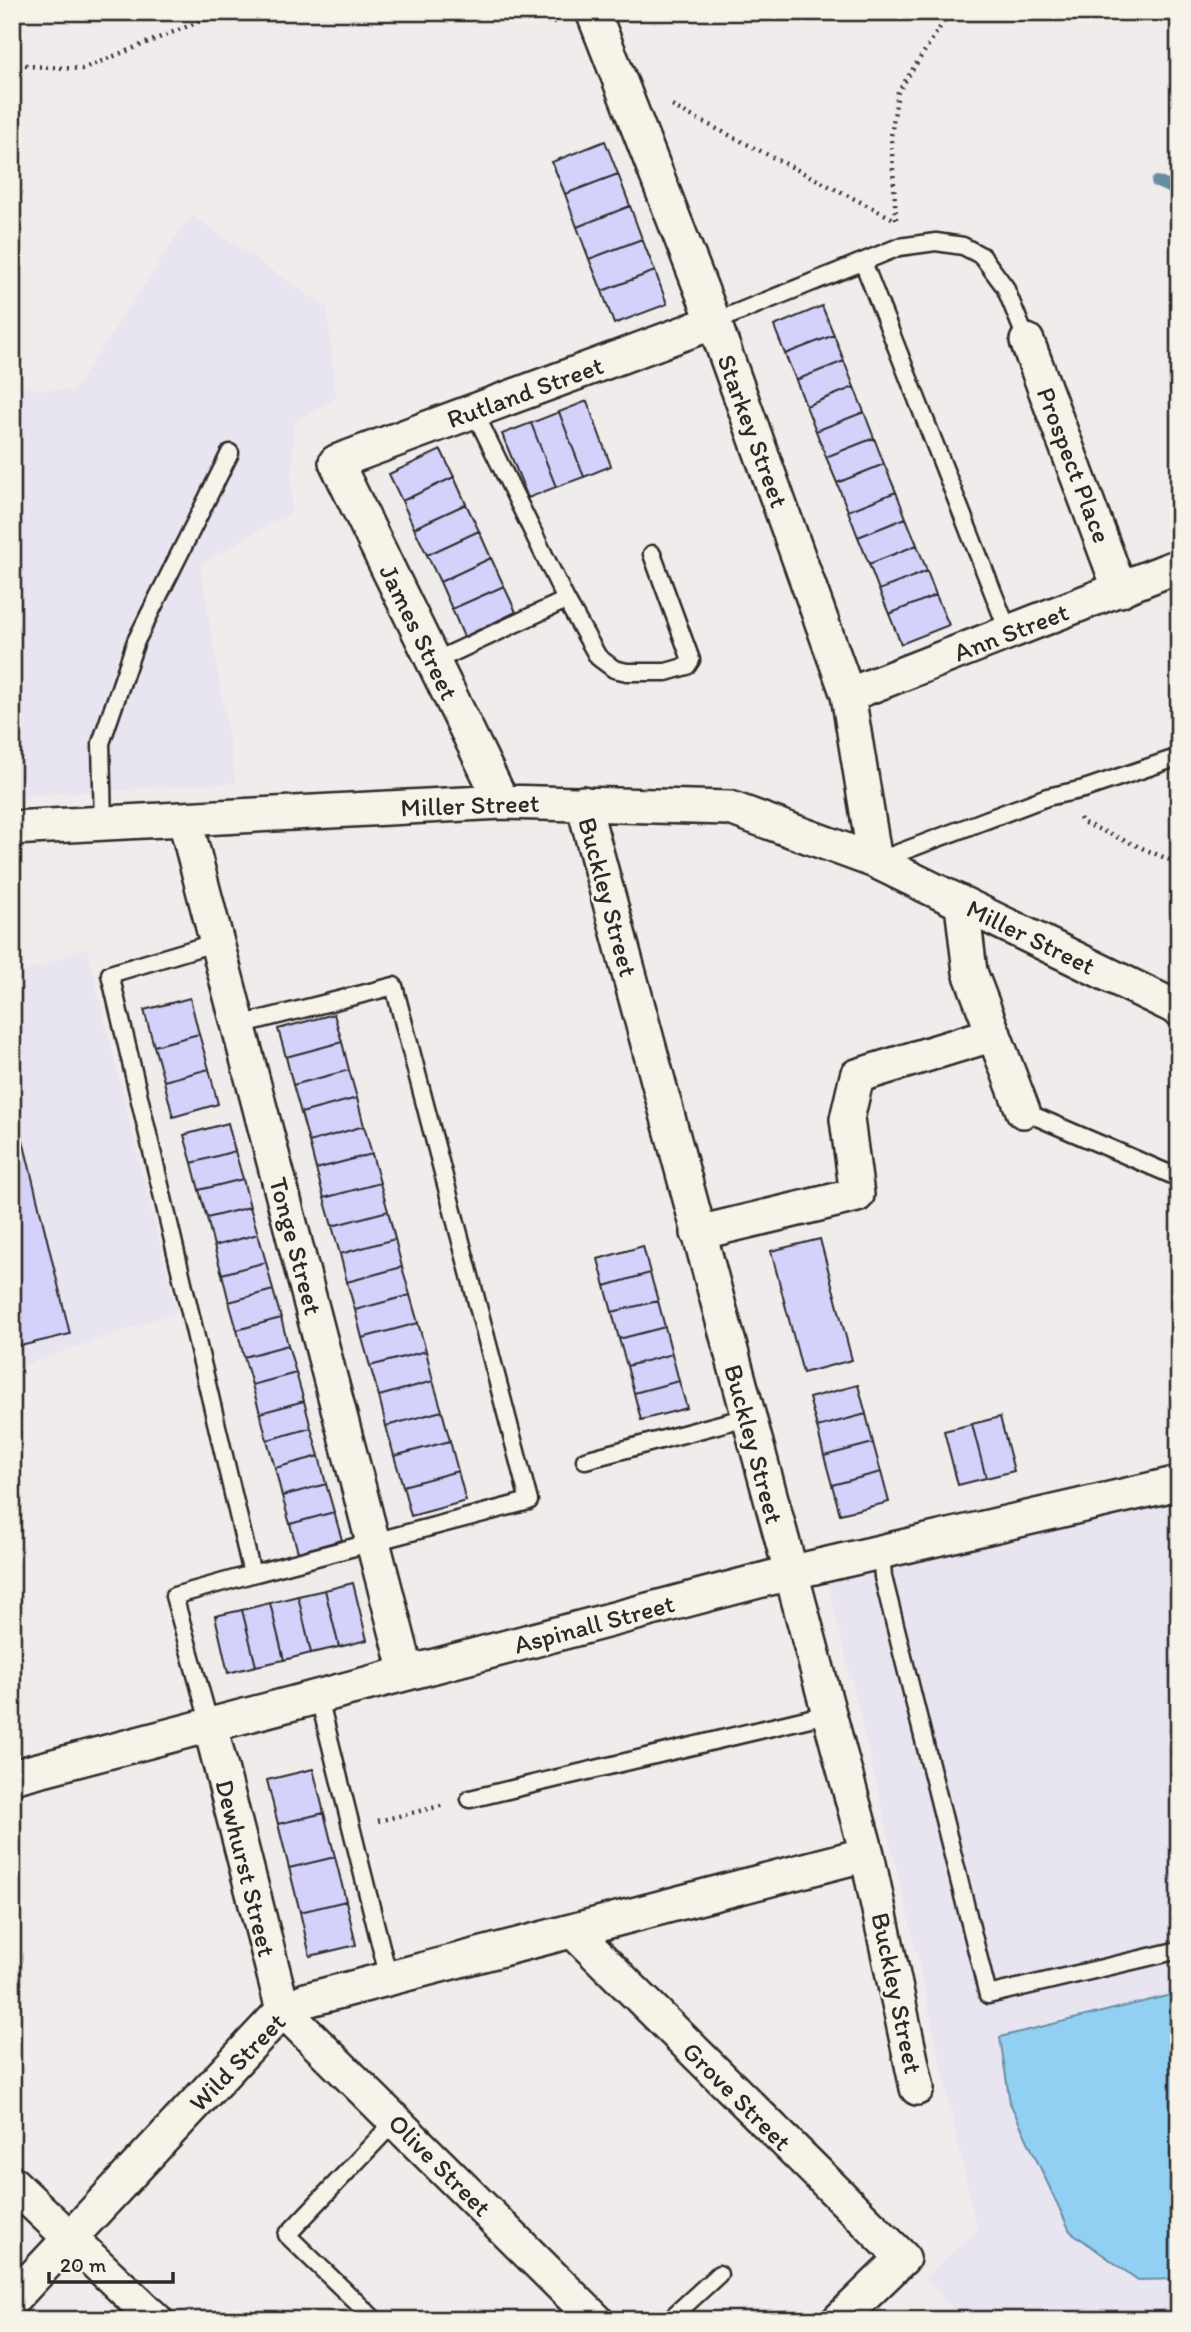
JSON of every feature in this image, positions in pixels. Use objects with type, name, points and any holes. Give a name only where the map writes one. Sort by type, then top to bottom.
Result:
[{"type":"street","name":"Starkey Street","points":[[595,18],[714,322],[848,695],[875,861]]},
{"type":"street","name":"Rutland Street","points":[[336,462],[714,322]]},
{"type":"street","name":"Prospect Place","points":[[1027,341],[1121,590]]},
{"type":"street","name":"James Street","points":[[336,462],[502,802]]},
{"type":"street","name":"Ann Street","points":[[848,695],[1173,568]]},
{"type":"street","name":"Miller Street","points":[[12,828],[502,802],[730,808],[875,861],[1179,1009]]},
{"type":"street","name":"Buckley Street","points":[[583,803],[867,1854],[917,2088]]},
{"type":"street","name":"Tonge Street","points":[[185,820],[407,1672]]},
{"type":"street","points":[[962,905],[970,972],[1023,1111]]},
{"type":"street","points":[[698,1233],[857,1195],[847,1119],[858,1076],[994,1034]]},
{"type":"street","name":"Aspinall Street","points":[[12,1777],[318,1694],[789,1573],[1179,1483]]},
{"type":"street","name":"Dewhurst Street","points":[[210,1725],[283,2010]]},
{"type":"street","name":"Wild Street","points":[[12,2300],[283,2010],[306,2000],[867,1854]]},
{"type":"street","name":"Grove Street","points":[[573,1931],[903,2258],[839,2320]]},
{"type":"street","name":"Olive Street","points":[[283,2010],[596,2320]]},
{"type":"street","points":[[12,2183],[156,2320]]},
{"type":"lane","points":[[714,322],[899,247],[936,242],[963,246],[982,256],[1005,287],[1027,341]]},
{"type":"lane","points":[[863,261],[1009,633]]},
{"type":"lane","points":[[474,411],[566,600],[598,657],[614,669],[666,672],[687,666],[691,660],[652,554]]},
{"type":"lane","points":[[103,824],[101,743],[136,641],[230,453]]},
{"type":"lane","points":[[433,662],[566,600]]},
{"type":"lane","points":[[875,861],[1046,797],[1067,793],[1179,757]]},
{"type":"lane","points":[[217,942],[110,974],[251,1574]]},
{"type":"lane","points":[[210,1725],[174,1596],[529,1501],[394,986],[239,1025]]},
{"type":"lane","points":[[1023,1111],[1179,1178]]},
{"type":"lane","points":[[585,1460],[747,1417]]},
{"type":"lane","points":[[881,1551],[883,1577],[988,1995],[1179,1950]]},
{"type":"lane","points":[[318,1694],[389,1979]]},
{"type":"lane","points":[[470,1799],[827,1714]]},
{"type":"lane","points":[[375,2320],[287,2235],[395,2121]]},
{"type":"lane","points":[[669,2320],[719,2273]]},
{"type":"path","points":[[12,60],[29,66],[82,69],[223,12]]},
{"type":"path","points":[[506,12],[520,20],[595,18]]},
{"type":"path","points":[[663,101],[896,220],[891,136],[898,92],[950,12]]},
{"type":"path","points":[[1067,793],[1082,822],[1179,864]]},
{"type":"path","points":[[351,1827],[470,1799]]},
{"type":"shaded area","points":[[191,215],[327,308],[336,398],[294,422],[291,512],[200,564],[236,783],[12,796],[12,387],[73,391]]},
{"type":"shaded area","points":[[87,948],[177,1312],[12,1369],[12,974],[17,975]]},
{"type":"shaded area","points":[[1179,1496],[1179,2320],[962,2320],[925,2277],[977,2230],[912,1932],[827,1578]]},
{"type":"water","points":[[1179,1993],[1179,2279],[1138,2280],[1070,2231],[1010,2103],[1000,2037]]},
{"type":"building","points":[[605,141],[618,174],[565,194],[552,162]]},
{"type":"building","points":[[618,174],[630,206],[577,227],[565,194]]},
{"type":"building","points":[[630,206],[642,239],[589,259],[577,227]]},
{"type":"building","points":[[642,239],[655,271],[602,291],[589,259]]},
{"type":"building","points":[[655,271],[667,304],[614,324],[602,291]]},
{"type":"building","points":[[822,306],[834,335],[785,354],[774,326]]},
{"type":"building","points":[[834,335],[844,361],[796,380],[785,354]]},
{"type":"building","points":[[844,361],[854,387],[806,406],[796,380]]},
{"type":"building","points":[[854,387],[864,412],[816,431],[806,406]]},
{"type":"building","points":[[587,401],[611,466],[584,477],[559,412]]},
{"type":"building","points":[[559,412],[584,477],[556,487],[531,423]]},
{"type":"building","points":[[864,412],[874,438],[826,457],[816,431]]},
{"type":"building","points":[[531,423],[556,487],[528,498],[502,434]]},
{"type":"building","points":[[874,438],[884,464],[837,483],[826,457]]},
{"type":"building","points":[[441,450],[454,477],[402,501],[389,474]]},
{"type":"building","points":[[884,464],[896,492],[848,511],[837,483]]},
{"type":"building","points":[[454,477],[466,504],[414,528],[402,501]]},
{"type":"building","points":[[896,492],[906,518],[858,537],[848,511]]},
{"type":"building","points":[[466,504],[479,531],[427,555],[414,528]]},
{"type":"building","points":[[906,518],[917,545],[869,564],[858,537]]},
{"type":"building","points":[[479,531],[491,558],[440,582],[427,555]]},
{"type":"building","points":[[917,545],[927,571],[879,590],[869,564]]},
{"type":"building","points":[[491,558],[504,586],[452,609],[440,582]]},
{"type":"building","points":[[927,571],[936,595],[889,614],[879,590]]},
{"type":"building","points":[[504,586],[516,612],[464,637],[452,609]]},
{"type":"building","points":[[936,595],[949,625],[901,644],[889,614]]},
{"type":"building","points":[[190,998],[199,1034],[154,1046],[144,1010]]},
{"type":"building","points":[[334,1014],[342,1042],[286,1057],[278,1029]]},
{"type":"building","points":[[199,1034],[209,1069],[164,1081],[154,1046]]},
{"type":"building","points":[[342,1042],[349,1070],[293,1085],[286,1057]]},
{"type":"building","points":[[209,1069],[218,1104],[173,1117],[164,1081]]},
{"type":"building","points":[[349,1070],[357,1098],[301,1113],[293,1085]]},
{"type":"building","points":[[12,1095],[70,1334],[12,1348]]},
{"type":"building","points":[[357,1098],[364,1126],[309,1142],[301,1113]]},
{"type":"building","points":[[228,1123],[235,1151],[192,1163],[184,1135]]},
{"type":"building","points":[[364,1126],[372,1154],[316,1169],[309,1142]]},
{"type":"building","points":[[235,1151],[243,1179],[199,1190],[192,1163]]},
{"type":"building","points":[[372,1154],[380,1183],[324,1198],[316,1169]]},
{"type":"building","points":[[243,1179],[250,1207],[207,1218],[199,1190]]},
{"type":"building","points":[[380,1183],[388,1211],[332,1226],[324,1198]]},
{"type":"building","points":[[250,1207],[258,1234],[214,1246],[207,1218]]},
{"type":"building","points":[[388,1211],[395,1239],[340,1254],[332,1226]]},
{"type":"building","points":[[258,1234],[266,1262],[222,1274],[214,1246]]},
{"type":"building","points":[[395,1239],[402,1267],[347,1282],[340,1254]]},
{"type":"building","points":[[820,1239],[852,1360],[803,1373],[771,1251]]},
{"type":"building","points":[[643,1246],[650,1273],[605,1286],[598,1259]]},
{"type":"building","points":[[266,1262],[273,1290],[229,1302],[222,1274]]},
{"type":"building","points":[[402,1267],[410,1295],[355,1310],[347,1282]]},
{"type":"building","points":[[650,1273],[658,1301],[612,1312],[605,1286]]},
{"type":"building","points":[[273,1290],[281,1318],[237,1330],[229,1302]]},
{"type":"building","points":[[410,1295],[418,1323],[362,1338],[355,1310]]},
{"type":"building","points":[[658,1301],[665,1327],[619,1339],[612,1312]]},
{"type":"building","points":[[281,1318],[288,1345],[244,1357],[237,1330]]},
{"type":"building","points":[[418,1323],[426,1351],[370,1366],[362,1338]]},
{"type":"building","points":[[665,1327],[672,1354],[627,1366],[619,1339]]},
{"type":"building","points":[[288,1345],[296,1373],[252,1385],[244,1357]]},
{"type":"building","points":[[426,1351],[433,1381],[379,1396],[370,1366]]},
{"type":"building","points":[[672,1354],[679,1381],[634,1393],[627,1366]]},
{"type":"building","points":[[296,1373],[304,1401],[260,1413],[252,1385]]},
{"type":"building","points":[[433,1381],[442,1411],[386,1426],[379,1396]]},
{"type":"building","points":[[679,1381],[687,1408],[641,1420],[634,1393]]},
{"type":"building","points":[[858,1385],[866,1414],[817,1427],[809,1398]]},
{"type":"building","points":[[304,1401],[311,1428],[267,1440],[260,1413]]},
{"type":"building","points":[[442,1411],[450,1441],[394,1456],[386,1426]]},
{"type":"building","points":[[866,1414],[873,1443],[824,1456],[817,1427]]},
{"type":"building","points":[[1000,1417],[1014,1471],[986,1478],[972,1424]]},
{"type":"building","points":[[972,1424],[986,1478],[958,1485],[944,1431]]},
{"type":"building","points":[[311,1428],[319,1456],[275,1468],[267,1440]]},
{"type":"building","points":[[450,1441],[458,1471],[403,1486],[394,1456]]},
{"type":"building","points":[[873,1443],[881,1472],[832,1485],[824,1456]]},
{"type":"building","points":[[319,1456],[326,1484],[282,1496],[275,1468]]},
{"type":"building","points":[[458,1471],[466,1501],[411,1516],[403,1486]]},
{"type":"building","points":[[881,1472],[889,1502],[840,1514],[832,1485]]},
{"type":"building","points":[[326,1484],[334,1512],[290,1524],[282,1496]]},
{"type":"building","points":[[334,1512],[342,1540],[298,1552],[290,1524]]},
{"type":"building","points":[[353,1583],[367,1640],[339,1647],[325,1590]]},
{"type":"building","points":[[325,1590],[339,1647],[311,1653],[298,1596]]},
{"type":"building","points":[[298,1596],[311,1653],[284,1660],[270,1603]]},
{"type":"building","points":[[270,1603],[284,1660],[256,1666],[242,1610]]},
{"type":"building","points":[[242,1610],[256,1666],[228,1673],[215,1616]]},
{"type":"building","points":[[313,1769],[324,1813],[278,1824],[267,1780]]},
{"type":"building","points":[[324,1813],[335,1857],[289,1868],[278,1824]]},
{"type":"building","points":[[335,1857],[346,1901],[300,1912],[289,1868]]},
{"type":"building","points":[[346,1901],[356,1945],[310,1956],[300,1912]]},
{"type":"waterway","points":[[1157,182],[1179,191]]}]
